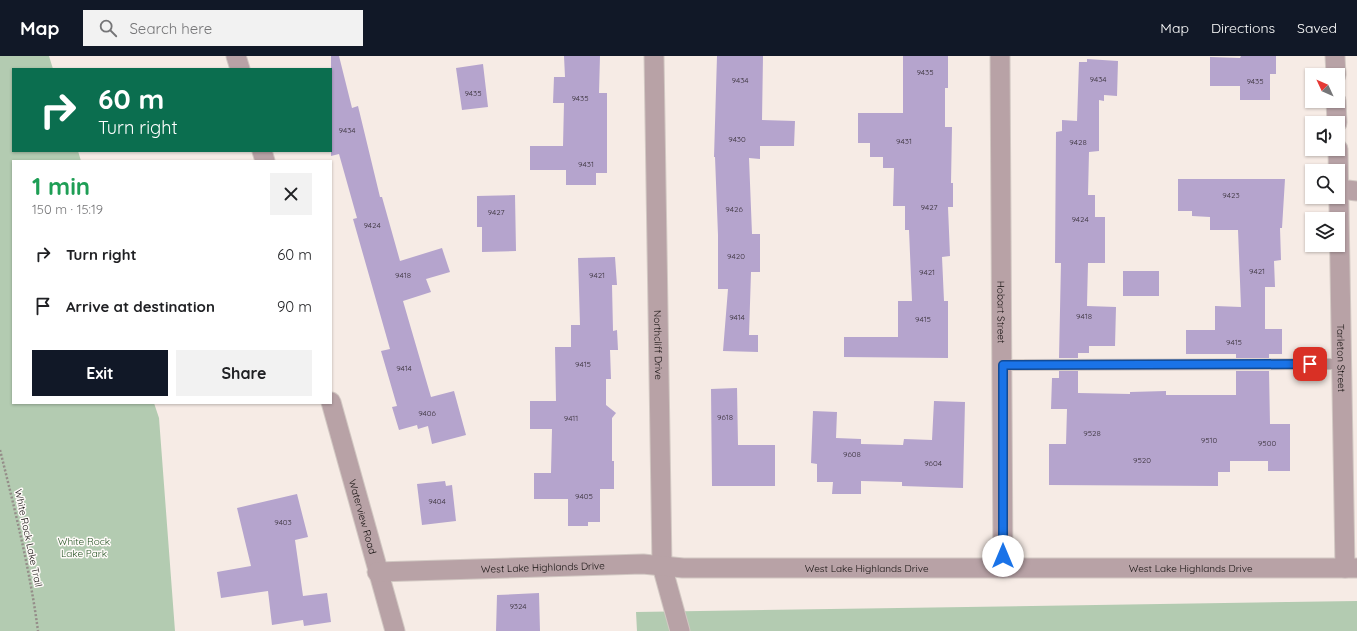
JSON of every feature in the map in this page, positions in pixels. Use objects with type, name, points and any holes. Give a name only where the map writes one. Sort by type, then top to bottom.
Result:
[{"type":"street","points":[[236,56],[240,68]]},
{"type":"street","name":"Northcliff Drive","points":[[654,56],[662,566],[680,631]]},
{"type":"street","name":"Hobart Street","points":[[1000,56],[1003,568]]},
{"type":"street","points":[[1335,56],[1336,68]]},
{"type":"street","name":"Tarleton Street","points":[[1340,156],[1348,190],[1342,364],[1351,568]]},
{"type":"street","name":"Waterview Road","points":[[332,404],[377,572],[395,631]]},
{"type":"street","name":"West Lake Highlands Drive","points":[[377,572],[643,564],[683,568],[1351,568]]},
{"type":"lane","points":[[1003,365],[1342,364]]},
{"type":"path","name":"White Rock Lake Trail","points":[[0,450],[21,532],[38,631]]},
{"type":"green space","name":"White Rock Lake Park","points":[[0,56],[49,56],[53,68],[12,68],[12,152],[78,152],[81,160],[12,160],[12,404],[154,404],[159,418],[175,631],[0,631]]},
{"type":"green space","points":[[1357,601],[1357,631],[637,631],[636,612]]},
{"type":"building","points":[[331,56],[339,56],[352,108],[358,106],[380,197],[382,197],[400,261],[442,248],[450,272],[426,279],[431,292],[403,301],[431,397],[454,391],[466,435],[432,444],[428,426],[418,429],[417,425],[399,430],[392,407],[397,406],[381,351],[390,349],[353,219],[357,218],[339,154],[331,156]]},
{"type":"building","points":[[564,56],[600,56],[599,93],[607,93],[607,173],[596,173],[596,185],[566,185],[566,170],[530,170],[530,146],[563,146],[564,103],[553,103],[554,77],[565,77]]},
{"type":"building","points":[[717,56],[763,56],[762,120],[795,121],[794,146],[760,146],[760,159],[749,158],[752,234],[760,234],[760,272],[751,272],[749,335],[758,335],[758,352],[723,351],[728,289],[718,289],[718,235],[714,157]]},
{"type":"building","points":[[903,56],[948,56],[948,88],[945,88],[945,127],[952,127],[951,183],[953,183],[953,207],[948,207],[950,256],[942,257],[944,301],[948,301],[948,358],[844,357],[844,337],[898,337],[898,301],[912,301],[909,230],[905,230],[905,206],[893,206],[894,168],[883,168],[883,157],[870,157],[870,143],[858,143],[858,113],[903,113]]},
{"type":"building","points":[[1241,56],[1276,56],[1276,74],[1270,74],[1270,100],[1240,100],[1240,86],[1210,86],[1210,57],[1240,58]]},
{"type":"building","points":[[1087,59],[1118,61],[1117,96],[1104,95],[1104,101],[1099,100],[1099,151],[1089,152],[1088,195],[1095,195],[1095,217],[1105,217],[1105,263],[1088,263],[1087,306],[1116,307],[1115,346],[1089,346],[1089,353],[1078,353],[1078,358],[1059,358],[1061,263],[1055,263],[1056,132],[1062,131],[1062,120],[1077,121],[1079,62],[1087,62]]},
{"type":"building","points":[[483,64],[488,107],[462,110],[456,68]]},
{"type":"building","points":[[1178,179],[1285,179],[1282,228],[1280,228],[1281,260],[1274,261],[1275,287],[1265,287],[1265,329],[1282,329],[1282,354],[1269,354],[1269,358],[1236,358],[1236,354],[1186,354],[1186,330],[1215,330],[1215,306],[1241,307],[1238,230],[1210,230],[1210,217],[1192,216],[1192,211],[1178,211]]},
{"type":"building","points":[[515,195],[516,251],[482,252],[482,227],[477,227],[477,196]]},
{"type":"building","points":[[615,257],[617,285],[612,285],[613,331],[617,330],[618,350],[610,350],[611,379],[606,379],[606,405],[616,413],[612,418],[612,461],[614,461],[614,489],[600,489],[600,522],[588,522],[588,526],[568,526],[568,499],[534,499],[534,473],[551,473],[552,429],[530,429],[530,401],[556,401],[555,347],[571,347],[571,325],[580,325],[578,258]]},
{"type":"building","points":[[1123,271],[1159,271],[1159,296],[1123,296]]},
{"type":"building","points":[[1059,371],[1078,371],[1078,393],[1130,394],[1130,392],[1166,391],[1166,395],[1236,395],[1236,371],[1269,371],[1270,424],[1290,424],[1290,471],[1268,471],[1268,461],[1230,461],[1230,472],[1218,472],[1218,486],[1049,485],[1049,444],[1066,444],[1067,409],[1051,409],[1052,378],[1059,378]]},
{"type":"building","points":[[737,388],[738,445],[775,445],[775,486],[712,486],[711,389]]},
{"type":"building","points":[[934,401],[965,402],[963,488],[902,486],[902,482],[861,481],[861,494],[832,494],[833,482],[817,482],[817,464],[811,463],[813,411],[837,412],[836,438],[861,439],[861,444],[903,445],[904,439],[932,440]]},
{"type":"building","points":[[445,481],[446,486],[452,485],[456,521],[422,525],[417,484]]},
{"type":"building","points":[[297,494],[308,537],[295,540],[303,596],[327,593],[331,622],[304,626],[303,620],[272,625],[268,591],[221,598],[217,572],[251,566],[237,508]]},
{"type":"building","points":[[539,593],[540,631],[496,631],[497,595]]},
{"type":"route","points":[[1003,556],[1003,365],[1310,364]]}]
